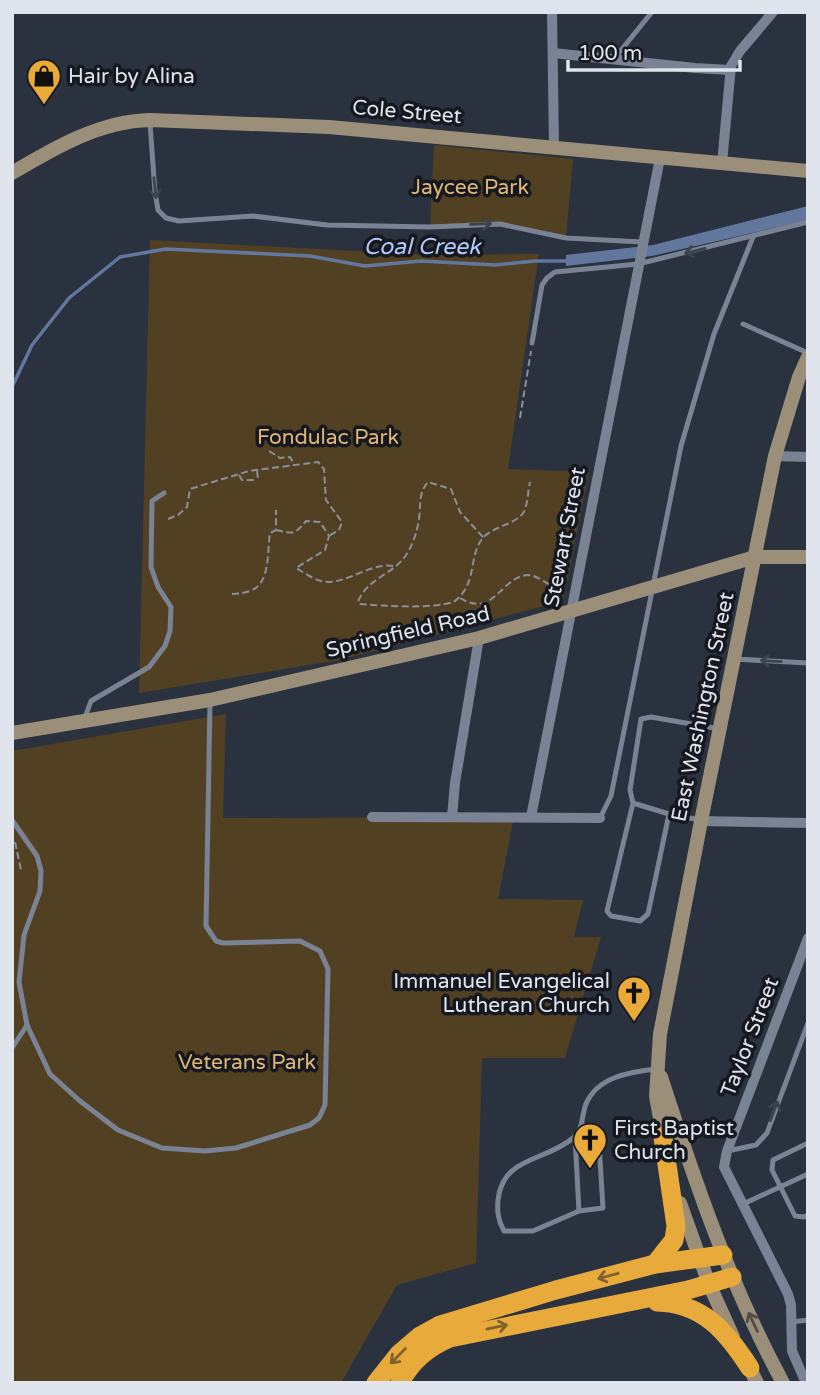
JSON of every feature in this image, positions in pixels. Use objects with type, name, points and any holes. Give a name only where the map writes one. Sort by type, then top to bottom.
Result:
[{"type":"highway","points":[[655,1264],[674,1240],[676,1226],[663,1137]]},
{"type":"highway","points":[[376,1383],[410,1344],[440,1325],[655,1264],[723,1255]]},
{"type":"highway","points":[[400,1383],[417,1358],[426,1350],[450,1338],[607,1307],[732,1278]]},
{"type":"highway","points":[[607,1307],[656,1302],[693,1309],[725,1332],[753,1376]]},
{"type":"main road","name":"Cole Street","points":[[12,173],[100,129],[125,122],[150,120],[329,127],[808,171]]},
{"type":"main road","name":"East Washington Street","points":[[753,1376],[725,1322],[680,1205],[656,1096],[660,1034],[733,659],[775,457],[808,355]]},
{"type":"main road","name":"Springfield Road","points":[[12,733],[210,700],[479,638],[755,557],[808,557]]},
{"type":"main road","name":"East Washington Street","points":[[658,1069],[694,1178],[732,1278],[783,1383]]},
{"type":"street","points":[[552,12],[554,147]]},
{"type":"street","points":[[722,163],[730,70],[740,51],[773,12]]},
{"type":"street","points":[[553,53],[730,70]]},
{"type":"street","points":[[642,242],[660,158]]},
{"type":"street","name":"Stewart Street","points":[[531,817],[642,242]]},
{"type":"street","points":[[775,457],[808,457]]},
{"type":"street","points":[[452,817],[455,783],[479,638]]},
{"type":"street","points":[[372,817],[600,818]]},
{"type":"street","points":[[701,821],[808,823]]},
{"type":"street","name":"Taylor Street","points":[[806,1383],[792,1351],[791,1305],[788,1293],[724,1167],[727,1151],[807,945]]},
{"type":"lane","points":[[614,59],[652,12]]},
{"type":"lane","points":[[150,120],[158,210],[166,218],[178,221],[253,216],[327,225],[430,227],[500,224],[566,238],[642,242]]},
{"type":"lane","points":[[532,343],[542,285],[555,272],[638,264],[808,222]]},
{"type":"lane","points":[[600,818],[611,796],[681,446],[714,334],[753,237]]},
{"type":"lane","points":[[743,324],[808,355]]},
{"type":"lane","points":[[84,720],[91,701],[149,667],[165,646],[170,631],[171,607],[158,587],[151,567],[152,501],[164,493]]},
{"type":"lane","points":[[733,659],[808,663]]},
{"type":"lane","points":[[12,820],[37,856],[41,871],[40,891],[21,950],[19,982],[27,1025],[46,1066],[66,1090],[118,1130],[162,1148],[205,1151],[236,1147],[310,1125],[319,1118],[325,1105],[328,969],[320,951],[300,941],[223,943],[216,941],[206,926],[210,700]]},
{"type":"lane","points":[[669,814],[648,914],[640,921],[611,916],[607,911],[633,803],[629,790],[641,719],[651,717],[720,729]]},
{"type":"lane","points":[[633,803],[701,821]]},
{"type":"lane","points":[[727,1151],[756,1145],[766,1133],[808,1023]]},
{"type":"lane","points":[[12,1048],[27,1025]]},
{"type":"lane","points":[[583,1125],[599,1143],[603,1208],[579,1211],[533,1231],[504,1231],[498,1221],[499,1191],[505,1177],[513,1168],[562,1146],[575,1137],[583,1125],[586,1104],[600,1086],[615,1077],[658,1069]]},
{"type":"lane","points":[[575,1137],[579,1211]]},
{"type":"lane","points":[[808,1143],[773,1160],[772,1170],[795,1216],[808,1215]]},
{"type":"lane","points":[[741,1205],[808,1174]]},
{"type":"lane","points":[[791,1322],[808,1320]]},
{"type":"path","points":[[520,418],[532,343]]},
{"type":"path","points":[[269,452],[280,458],[290,457],[294,465]]},
{"type":"path","points":[[168,519],[187,507],[190,489],[238,474],[318,462],[324,469],[326,500],[342,522],[339,530],[329,536],[325,550],[296,568],[321,581],[330,581],[380,566],[394,567]]},
{"type":"path","points":[[238,474],[242,480],[257,480],[257,470]]},
{"type":"path","points":[[483,537],[460,512],[451,489],[428,482],[421,494],[419,520],[413,542],[404,559],[365,589],[359,598],[360,604],[391,607],[453,602],[460,597],[472,572],[479,542],[492,529],[522,516],[530,482]]},
{"type":"path","points":[[276,510],[276,530]]},
{"type":"path","points":[[232,594],[250,591],[261,580],[268,556],[270,533],[276,530],[298,533],[306,521],[313,520],[320,522],[329,536]]},
{"type":"path","points":[[460,597],[470,604],[480,604],[491,600],[525,575],[533,576],[553,588],[567,590]]},
{"type":"path","points":[[15,842],[21,870]]},
{"type":"green space","name":"Jaycee Park","points":[[434,145],[573,159],[566,238],[500,224],[430,227]]},
{"type":"green space","name":"Fondulac Park","points":[[150,240],[429,255],[539,254],[508,469],[589,472],[563,601],[340,660],[139,693]]},
{"type":"green space","name":"Veterans Park","points":[[226,714],[223,818],[514,817],[498,899],[583,900],[574,937],[601,937],[565,1058],[482,1058],[476,1263],[397,1285],[341,1383],[12,1383],[12,751]]},
{"type":"water","points":[[808,206],[808,220],[652,256],[566,266],[566,255],[653,245]]},
{"type":"waterway","name":"Coal Creek","points":[[12,387],[32,345],[69,298],[120,257],[166,249],[310,256],[365,266],[421,261],[495,265],[571,261]]},
{"type":"place","name":"Hair by Alina","points":[[44,106]]},
{"type":"place","name":"Immanuel Evangelical Lutheran Church","points":[[634,1023]]},
{"type":"place","name":"First Baptist Church","points":[[590,1170]]}]
